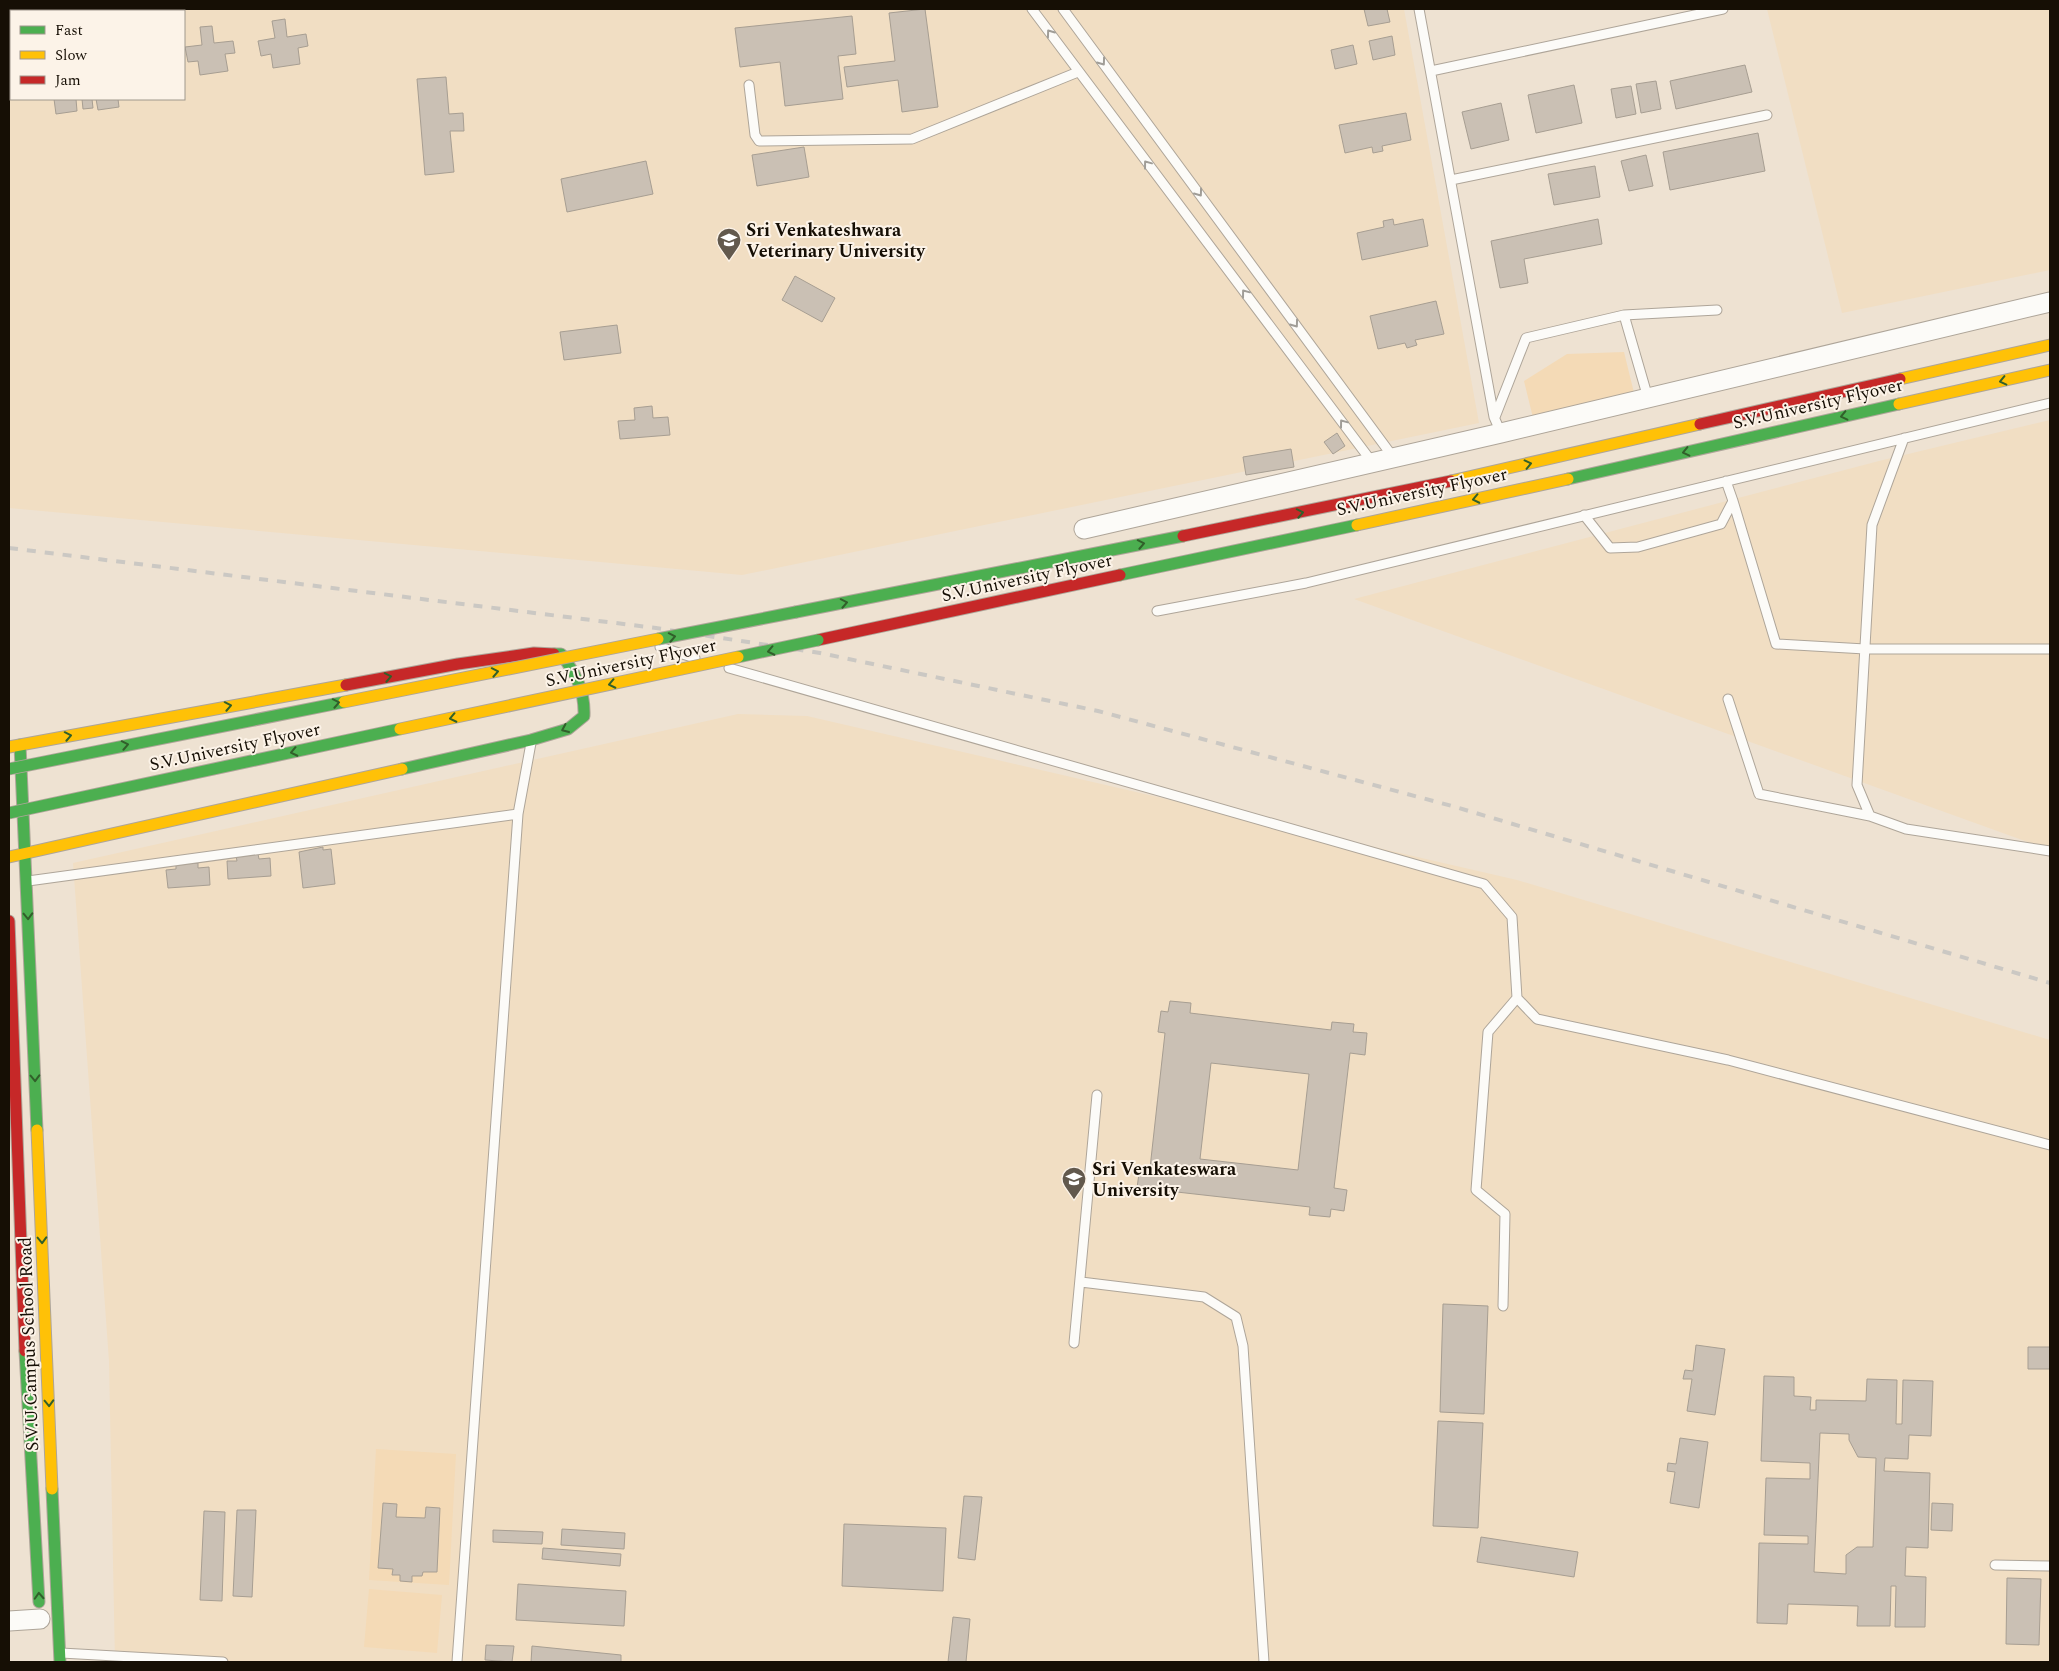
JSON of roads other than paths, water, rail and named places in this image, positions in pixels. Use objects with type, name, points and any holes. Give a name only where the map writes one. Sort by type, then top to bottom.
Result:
[{"type":"main road","name":"S.V.University Flyover","points":[[9,769],[1384,496],[2050,345]]},
{"type":"main road","name":"S.V.University Flyover","points":[[9,813],[1558,481],[2050,370]]},
{"type":"main road","points":[[9,857],[531,740],[568,730],[584,716],[585,700],[576,674],[561,654],[534,652],[458,664],[15,746]]},
{"type":"main road","name":"S.V.U.Campus School Road","points":[[15,746],[24,814],[26,854],[59,1658]]},
{"type":"main road","name":"S.V.U.Campus School Road","points":[[9,921],[14,1257],[40,1623]]},
{"type":"street","points":[[1084,529],[1393,457],[1498,425],[1648,398],[2050,302]]},
{"type":"street","points":[[9,1621],[40,1623]]},
{"type":"lane","points":[[1032,9],[1372,462]]},
{"type":"lane","points":[[1063,9],[1393,457]]},
{"type":"lane","points":[[1419,9],[1498,425]]},
{"type":"lane","points":[[1431,71],[1723,9]]},
{"type":"lane","points":[[749,85],[755,135],[759,141],[907,139],[1078,72]]},
{"type":"lane","points":[[1451,180],[1767,115]]},
{"type":"lane","points":[[1498,425],[1526,338],[1624,315],[1717,310]]},
{"type":"lane","points":[[1624,315],[1648,398]]},
{"type":"lane","points":[[1157,611],[1306,583],[1584,514],[2050,403]]},
{"type":"lane","points":[[1870,816],[1857,785],[1872,525],[1904,438]]},
{"type":"lane","points":[[1726,480],[1776,644],[1865,649],[2050,650]]},
{"type":"lane","points":[[1584,514],[1610,548],[1638,547],[1721,524],[1733,501]]},
{"type":"lane","points":[[561,654],[608,644],[643,642],[1484,884],[1512,917],[1516,998],[1537,1019],[1728,1060],[2050,1145]]},
{"type":"lane","points":[[1728,699],[1759,794],[1870,816],[1906,829],[2050,851]]},
{"type":"lane","points":[[458,1662],[518,814],[531,740]]},
{"type":"lane","points":[[27,882],[518,814]]},
{"type":"lane","points":[[1503,1306],[1505,1214],[1476,1190],[1488,1032],[1516,998]]},
{"type":"lane","points":[[1074,1343],[1097,1095]]},
{"type":"lane","points":[[1081,1282],[1204,1297],[1236,1317],[1243,1346],[1264,1662]]},
{"type":"lane","points":[[1995,1565],[2050,1566]]},
{"type":"lane","points":[[59,1658],[223,1662]]},
{"type":"railway","points":[[9,548],[656,628],[820,653],[1098,711],[1452,806],[2050,983]]},
{"type":"place","name":"Sri Venkateshwara Veterinary University","points":[[729,261]]},
{"type":"place","name":"Sri Venkateswara University","points":[[1074,1200]]}]
